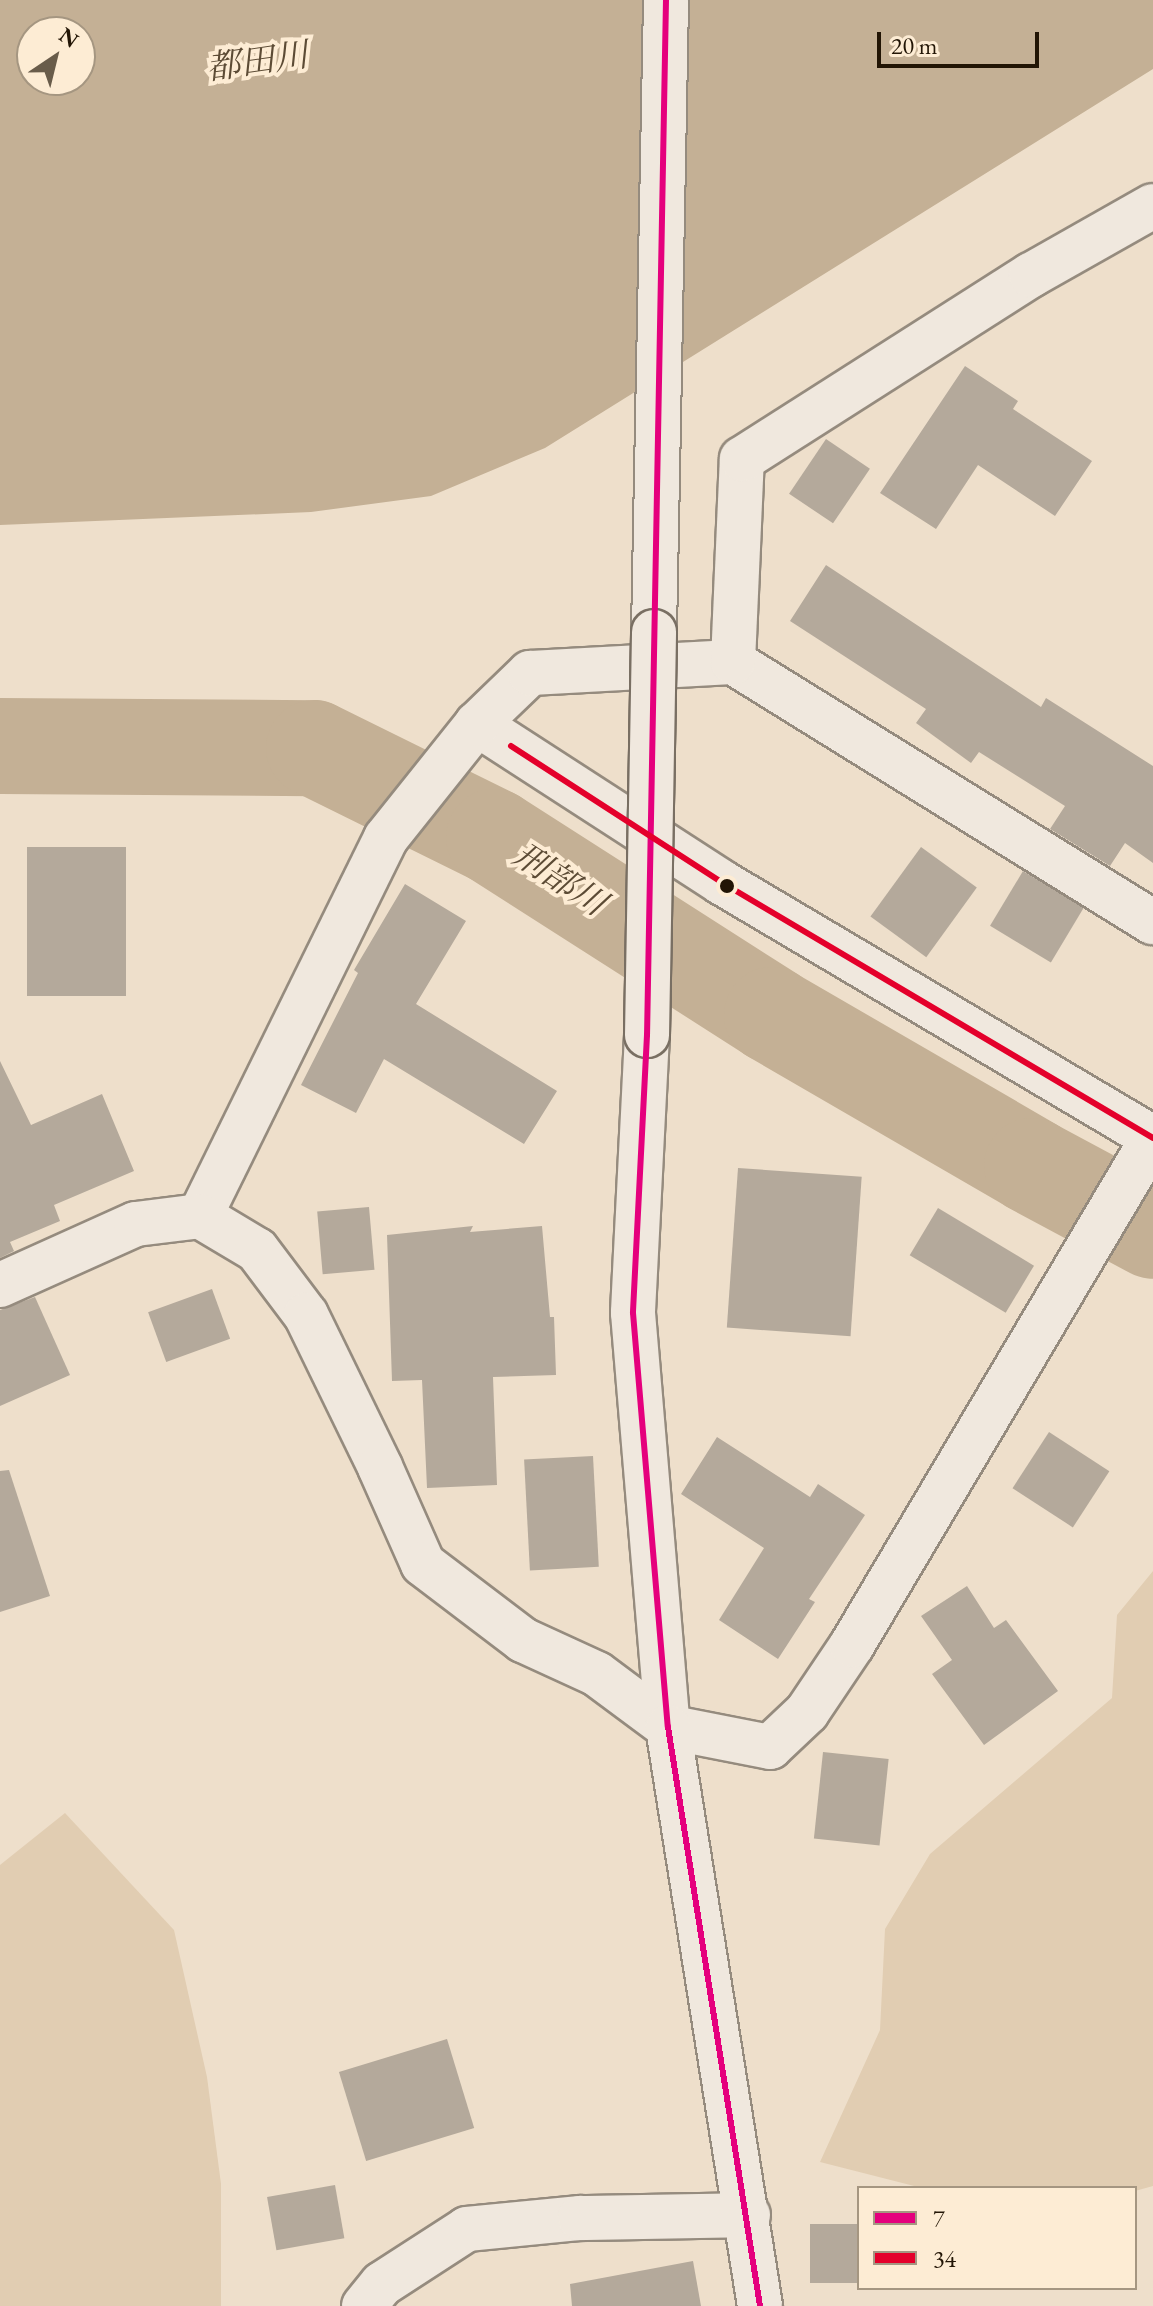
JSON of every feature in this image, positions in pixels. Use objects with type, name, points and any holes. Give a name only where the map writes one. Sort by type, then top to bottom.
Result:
[{"type":"street","points":[[666,0],[647,1035],[633,1313],[668,1727],[748,2215],[760,2306]]},
{"type":"street","points":[[733,662],[742,459],[1031,275],[1153,206]]},
{"type":"street","points":[[200,1216],[386,838],[468,734],[530,673],[733,662],[1153,922]]},
{"type":"street","points":[[0,1285],[136,1224],[200,1216],[257,1250],[306,1315],[423,1564],[523,1640],[597,1674],[668,1727],[770,1747],[807,1712],[852,1645],[1153,1138],[468,734]]},
{"type":"street","points":[[364,2306],[382,2284],[467,2229],[580,2218],[748,2215]]},
{"type":"shaded area","points":[[1153,1571],[1153,2186],[1137,2190],[1137,2186],[914,2186],[820,2162],[880,2030],[885,1929],[930,1854],[1112,1698],[1117,1615]]},
{"type":"shaded area","points":[[65,1813],[174,1930],[207,2077],[221,2184],[221,2306],[0,2306],[0,1865]]},
{"type":"water","name":"都田川","points":[[0,0],[1153,0],[1153,69],[545,448],[431,496],[311,512],[0,525]]},
{"type":"building","points":[[965,366],[1018,401],[1013,409],[1092,461],[1055,516],[978,465],[936,529],[880,493]]},
{"type":"building","points":[[826,439],[870,469],[833,523],[789,494]]},
{"type":"building","points":[[826,565],[1041,707],[1046,698],[1153,766],[1153,863],[1125,843],[1110,866],[1050,829],[1065,806],[979,752],[971,763],[916,723],[926,709],[790,621]]},
{"type":"building","points":[[27,847],[126,847],[126,996],[27,996]]},
{"type":"building","points":[[921,847],[977,888],[926,957],[870,917]]},
{"type":"building","points":[[1023,871],[1084,908],[1051,962],[990,926]]},
{"type":"building","points":[[405,884],[466,921],[416,1004],[557,1091],[524,1144],[384,1059],[356,1113],[301,1085],[358,973],[354,970]]},
{"type":"building","points":[[0,1061],[31,1125],[102,1094],[134,1171],[54,1205],[60,1221],[10,1242],[14,1251],[0,1258]]},
{"type":"building","points":[[738,1168],[862,1177],[851,1336],[727,1328]]},
{"type":"building","points":[[369,1207],[374,1270],[323,1274],[317,1212]]},
{"type":"building","points":[[938,1208],[1034,1266],[1006,1313],[910,1255]]},
{"type":"building","points":[[473,1226],[470,1232],[542,1226],[550,1317],[554,1317],[556,1375],[493,1377],[497,1485],[427,1488],[422,1380],[392,1381],[387,1235]]},
{"type":"building","points":[[212,1289],[230,1339],[166,1362],[148,1312]]},
{"type":"building","points":[[35,1297],[70,1375],[0,1406],[0,1310]]},
{"type":"building","points":[[1049,1432],[1109,1471],[1073,1527],[1013,1488]]},
{"type":"building","points":[[717,1437],[810,1497],[818,1484],[865,1515],[809,1599],[815,1602],[778,1659],[719,1620],[764,1548],[681,1494]]},
{"type":"building","points":[[593,1456],[599,1567],[530,1570],[524,1460]]},
{"type":"building","points":[[9,1470],[50,1596],[0,1612],[0,1471]]},
{"type":"building","points":[[967,1586],[994,1628],[1006,1620],[1058,1691],[984,1745],[932,1674],[952,1660],[921,1616]]},
{"type":"building","points":[[823,1752],[889,1759],[880,1845],[814,1839]]},
{"type":"building","points":[[447,2039],[474,2128],[366,2161],[339,2072]]},
{"type":"building","points":[[335,2185],[344,2238],[276,2250],[267,2197]]},
{"type":"building","points":[[810,2224],[857,2224],[857,2283],[810,2283]]},
{"type":"building","points":[[693,2261],[701,2306],[572,2306],[570,2284]]},
{"type":"waterway","name":"刑部川","points":[[0,746],[314,748],[494,837],[772,1015],[1032,1166],[1153,1231]]},
{"type":"transit line","name":"7","points":[[666,0],[647,1035],[633,1313],[668,1727],[760,2306]]},
{"type":"transit line","name":"34","points":[[511,746],[721,882],[1153,1138]]}]
